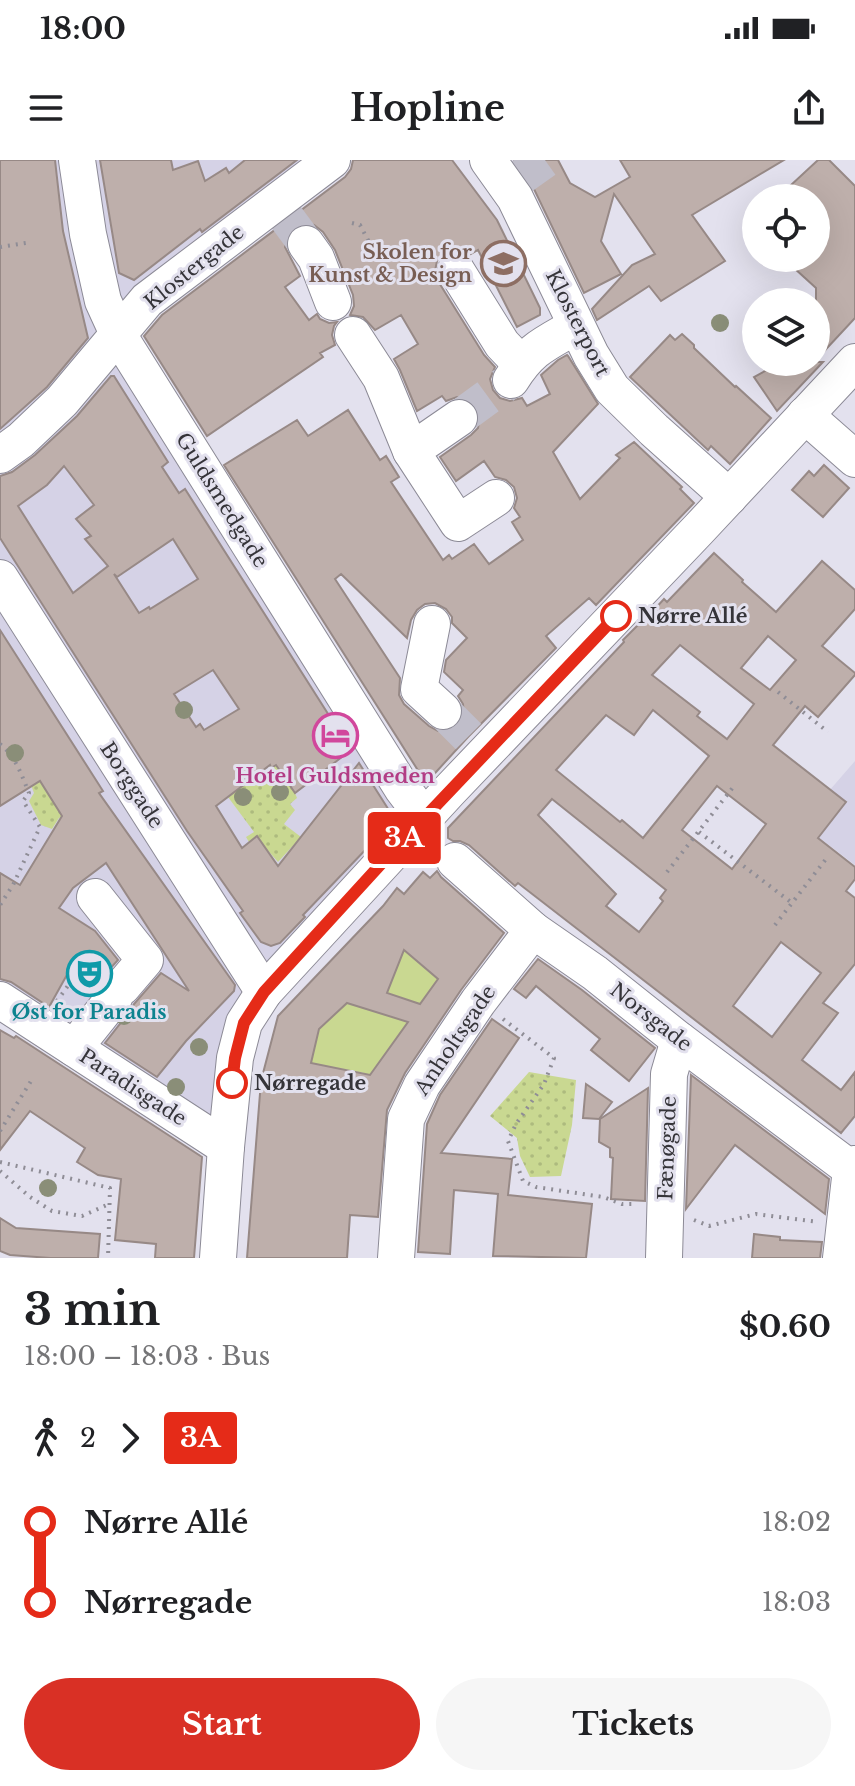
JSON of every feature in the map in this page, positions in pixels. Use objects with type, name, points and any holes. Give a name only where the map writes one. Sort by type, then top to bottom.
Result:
[{"type":"street","name":"Guldsmedgade","points":[[77,160],[88,234],[103,301],[119,336],[402,788],[424,817]]},
{"type":"street","name":"Klostergade","points":[[0,455],[21,440],[62,401],[147,300],[279,208],[332,160]]},
{"type":"street","name":"Klosterport","points":[[506,175],[576,326],[612,389],[729,497]]},
{"type":"street","points":[[306,244],[316,258],[333,302]]},
{"type":"street","points":[[456,270],[516,372],[537,348],[576,326]]},
{"type":"street","points":[[353,335],[381,378],[411,451],[458,523],[496,498]]},
{"type":"street","points":[[218,1258],[235,1058],[244,1023],[264,992],[424,817],[480,741],[729,497],[855,362]]},
{"type":"street","points":[[805,415],[855,459]]},
{"type":"street","points":[[411,451],[459,418]]},
{"type":"street","name":"Borggade","points":[[0,578],[103,766],[264,992]]},
{"type":"street","points":[[432,624],[419,689],[443,711]]},
{"type":"street","name":"Norsgade","points":[[455,861],[533,930],[853,1166]]},
{"type":"street","points":[[74,1048],[145,960],[95,897]]},
{"type":"street","name":"Anholtsgade","points":[[396,1258],[406,1119],[422,1085],[478,1002],[533,930]]},
{"type":"street","name":"Paradisgade","points":[[0,1000],[226,1147]]},
{"type":"street","name":"Fænøgade","points":[[664,1258],[669,1074],[679,1040]]},
{"type":"street","points":[[842,1242],[853,1166]]},
{"type":"path","points":[[352,223],[360,225],[369,242]]},
{"type":"path","points":[[0,247],[26,243]]},
{"type":"path","points":[[778,692],[828,732]]},
{"type":"path","points":[[0,744],[21,773],[29,793],[23,801],[40,827],[13,885],[0,905]]},
{"type":"path","points":[[667,872],[734,786]]},
{"type":"path","points":[[699,832],[792,903]]},
{"type":"path","points":[[775,925],[826,859]]},
{"type":"path","points":[[501,1017],[554,1058],[544,1084],[508,1141],[523,1181],[536,1187],[603,1197],[622,1204],[665,1207],[709,1226],[756,1214],[842,1242]]},
{"type":"path","points":[[0,1131],[31,1081]]},
{"type":"path","points":[[0,1162],[110,1188],[108,1258]]},
{"type":"path","points":[[0,1171],[52,1211],[82,1216],[109,1204]]},
{"type":"shaded area","points":[[0,160],[312,160],[107,340],[410,824],[251,994],[213,1125],[0,998]]},
{"type":"shaded area","points":[[855,761],[855,865],[782,809],[829,791]]},
{"type":"green space","points":[[278,764],[297,798],[290,804],[295,810],[284,824],[301,837],[278,862],[256,837],[249,842],[246,837],[254,832],[228,797]]},
{"type":"green space","points":[[39,779],[72,811],[59,818],[52,829],[41,825],[29,801],[34,793],[31,785]]},
{"type":"green space","points":[[396,943],[466,943],[363,1085],[364,1073],[311,1063],[319,1029],[347,1003],[396,1018],[403,998],[387,993],[392,979]]},
{"type":"green space","points":[[529,1072],[576,1080],[572,1125],[561,1176],[530,1177],[520,1156],[517,1138],[490,1116]]},
{"type":"building","points":[[0,160],[55,160],[63,231],[88,338],[47,387],[0,429]]},
{"type":"building","points":[[100,160],[171,160],[173,170],[198,161],[205,181],[226,168],[229,173],[245,160],[297,160],[134,280],[119,273]]},
{"type":"building","points":[[353,160],[452,160],[497,220],[540,308],[540,315],[517,327],[478,250],[469,255],[456,249],[446,252],[437,261],[435,271],[438,281],[484,355],[495,367],[490,379],[493,390],[500,398],[510,401],[522,398],[527,406],[550,394],[541,375],[567,355],[598,404],[553,452],[580,499],[620,458],[616,455],[634,442],[682,487],[680,489],[694,503],[596,605],[589,598],[546,636],[556,648],[426,783],[224,465],[297,420],[308,436],[348,410],[380,460],[386,456],[399,477],[391,482],[443,560],[449,555],[452,559],[474,544],[489,564],[523,540],[512,522],[520,517],[514,508],[517,498],[514,487],[506,480],[495,477],[484,461],[456,481],[440,457],[478,428],[480,417],[477,407],[467,399],[457,397],[446,401],[442,396],[417,411],[394,359],[418,344],[401,315],[375,330],[363,317],[350,315],[354,306],[353,295],[335,250],[323,232],[305,223],[294,227],[287,235],[285,247],[300,276],[285,287],[309,320],[317,314],[329,323],[337,322],[332,335],[335,345],[320,353],[323,357],[207,436],[144,336],[162,315],[345,177]],"holes":[[[341,574],[407,638],[417,610],[425,604],[435,603],[446,609],[452,623],[467,638],[446,660],[444,672],[463,690],[458,696],[464,715],[458,726],[449,731],[438,731],[429,726],[404,704],[399,695],[400,678],[335,579]]]},
{"type":"building","points":[[514,160],[558,160],[570,183],[595,197],[630,177],[620,160],[784,160],[692,215],[725,261],[661,301],[649,286],[597,320],[592,309],[632,265],[655,254],[614,194],[601,241],[621,274],[584,293],[534,189]]},
{"type":"building","points":[[818,160],[829,160],[855,186],[855,318],[830,345],[830,288],[816,288],[798,272],[830,272],[830,184],[792,184]]},
{"type":"building","points":[[682,334],[771,418],[730,464],[711,446],[708,450],[630,377],[670,335],[675,340]]},
{"type":"building","points":[[114,376],[168,462],[162,467],[179,493],[185,489],[351,750],[295,793],[276,765],[271,768],[270,765],[216,806],[242,848],[257,836],[278,866],[359,763],[392,815],[392,822],[280,943],[271,946],[261,942],[240,913],[243,911],[187,831],[0,538],[0,476],[12,472],[35,455]],"holes":[[[64,466],[94,505],[76,519],[91,536],[85,539],[108,566],[73,593],[18,506],[47,485]],[[173,539],[198,579],[139,613],[114,574],[117,577]],[[213,670],[239,709],[204,730],[200,724],[196,727],[174,694]]]},
{"type":"building","points":[[756,376],[810,376],[777,411]]},
{"type":"building","points":[[824,465],[849,488],[823,517],[792,490],[809,471],[814,476]]},
{"type":"building","points":[[714,553],[776,612],[822,561],[855,590],[855,609],[822,646],[855,675],[818,717],[805,706],[773,745],[846,802],[818,838],[855,867],[855,879],[846,891],[855,898],[855,964],[823,1003],[838,1013],[802,1060],[841,1090],[855,1072],[855,1116],[841,1133],[518,883],[515,886],[469,845],[448,838],[448,828],[623,640],[664,599],[667,602]],"holes":[[[768,636],[796,660],[770,690],[741,668]],[[680,645],[754,704],[727,739],[697,716],[700,712],[652,675]],[[653,710],[709,756],[643,838],[556,770],[606,715],[634,735]],[[717,786],[766,824],[732,869],[682,830]],[[552,799],[666,890],[660,898],[663,901],[639,932],[606,906],[616,894],[538,815]],[[781,942],[821,973],[772,1037],[733,1006]]]},
{"type":"building","points":[[0,630],[103,791],[99,793],[235,985],[234,991],[186,1041],[157,1077],[105,1043],[161,973],[189,991],[106,863],[73,888],[59,908],[95,931],[118,960],[94,990],[68,973],[49,1007],[11,982],[0,979],[0,873],[20,885],[62,816],[40,781],[0,806]]},
{"type":"building","points":[[437,871],[504,933],[405,1073],[387,1110],[378,1217],[350,1215],[347,1258],[247,1258],[261,1081],[278,1016],[397,888],[404,894],[423,872],[430,878]],"holes":[[[404,950],[438,979],[420,1004],[387,993]],[[347,1003],[408,1022],[370,1075],[311,1063],[319,1029]]]},
{"type":"building","points":[[538,959],[655,1048],[629,1081],[591,1050],[600,1039],[536,986],[526,998],[514,989]]},
{"type":"building","points":[[492,1019],[519,1038],[441,1153],[512,1159],[508,1195],[592,1204],[586,1258],[493,1256],[498,1194],[454,1190],[450,1254],[418,1252],[427,1124],[440,1095]]},
{"type":"building","points":[[0,1030],[14,1038],[16,1036],[202,1157],[194,1258],[155,1258],[156,1244],[115,1240],[121,1179],[98,1175],[77,1162],[85,1148],[30,1111],[0,1150]]},
{"type":"building","points":[[691,1075],[829,1179],[825,1214],[735,1145],[686,1209]]},
{"type":"building","points":[[586,1084],[612,1102],[599,1119],[583,1118]]},
{"type":"building","points":[[648,1088],[645,1201],[611,1199],[613,1158],[610,1157],[610,1148],[599,1142],[600,1119]]},
{"type":"building","points":[[0,1218],[16,1228],[100,1234],[98,1258],[50,1258],[10,1255],[0,1251]]},
{"type":"building","points":[[754,1234],[780,1237],[780,1240],[822,1242],[820,1258],[752,1258]]},
{"type":"tunnel","points":[[521,177],[545,160]]},
{"type":"tunnel","points":[[283,213],[306,244]]},
{"type":"tunnel","points":[[459,418],[511,380]]},
{"type":"tunnel","points":[[443,711],[469,737]]},
{"type":"bus line","name":"3A","points":[[232,1083],[244,1023],[264,992],[474,764],[616,616]]},
{"type":"place","name":"Skolen for Kunst & Design","points":[[503,263]]},
{"type":"place","name":"Nørre Allé","points":[[616,616]]},
{"type":"place","name":"Hotel Guldsmeden","points":[[335,736]]},
{"type":"place","name":"Øst for Paradis","points":[[89,973]]},
{"type":"place","name":"Nørregade","points":[[232,1083]]}]
